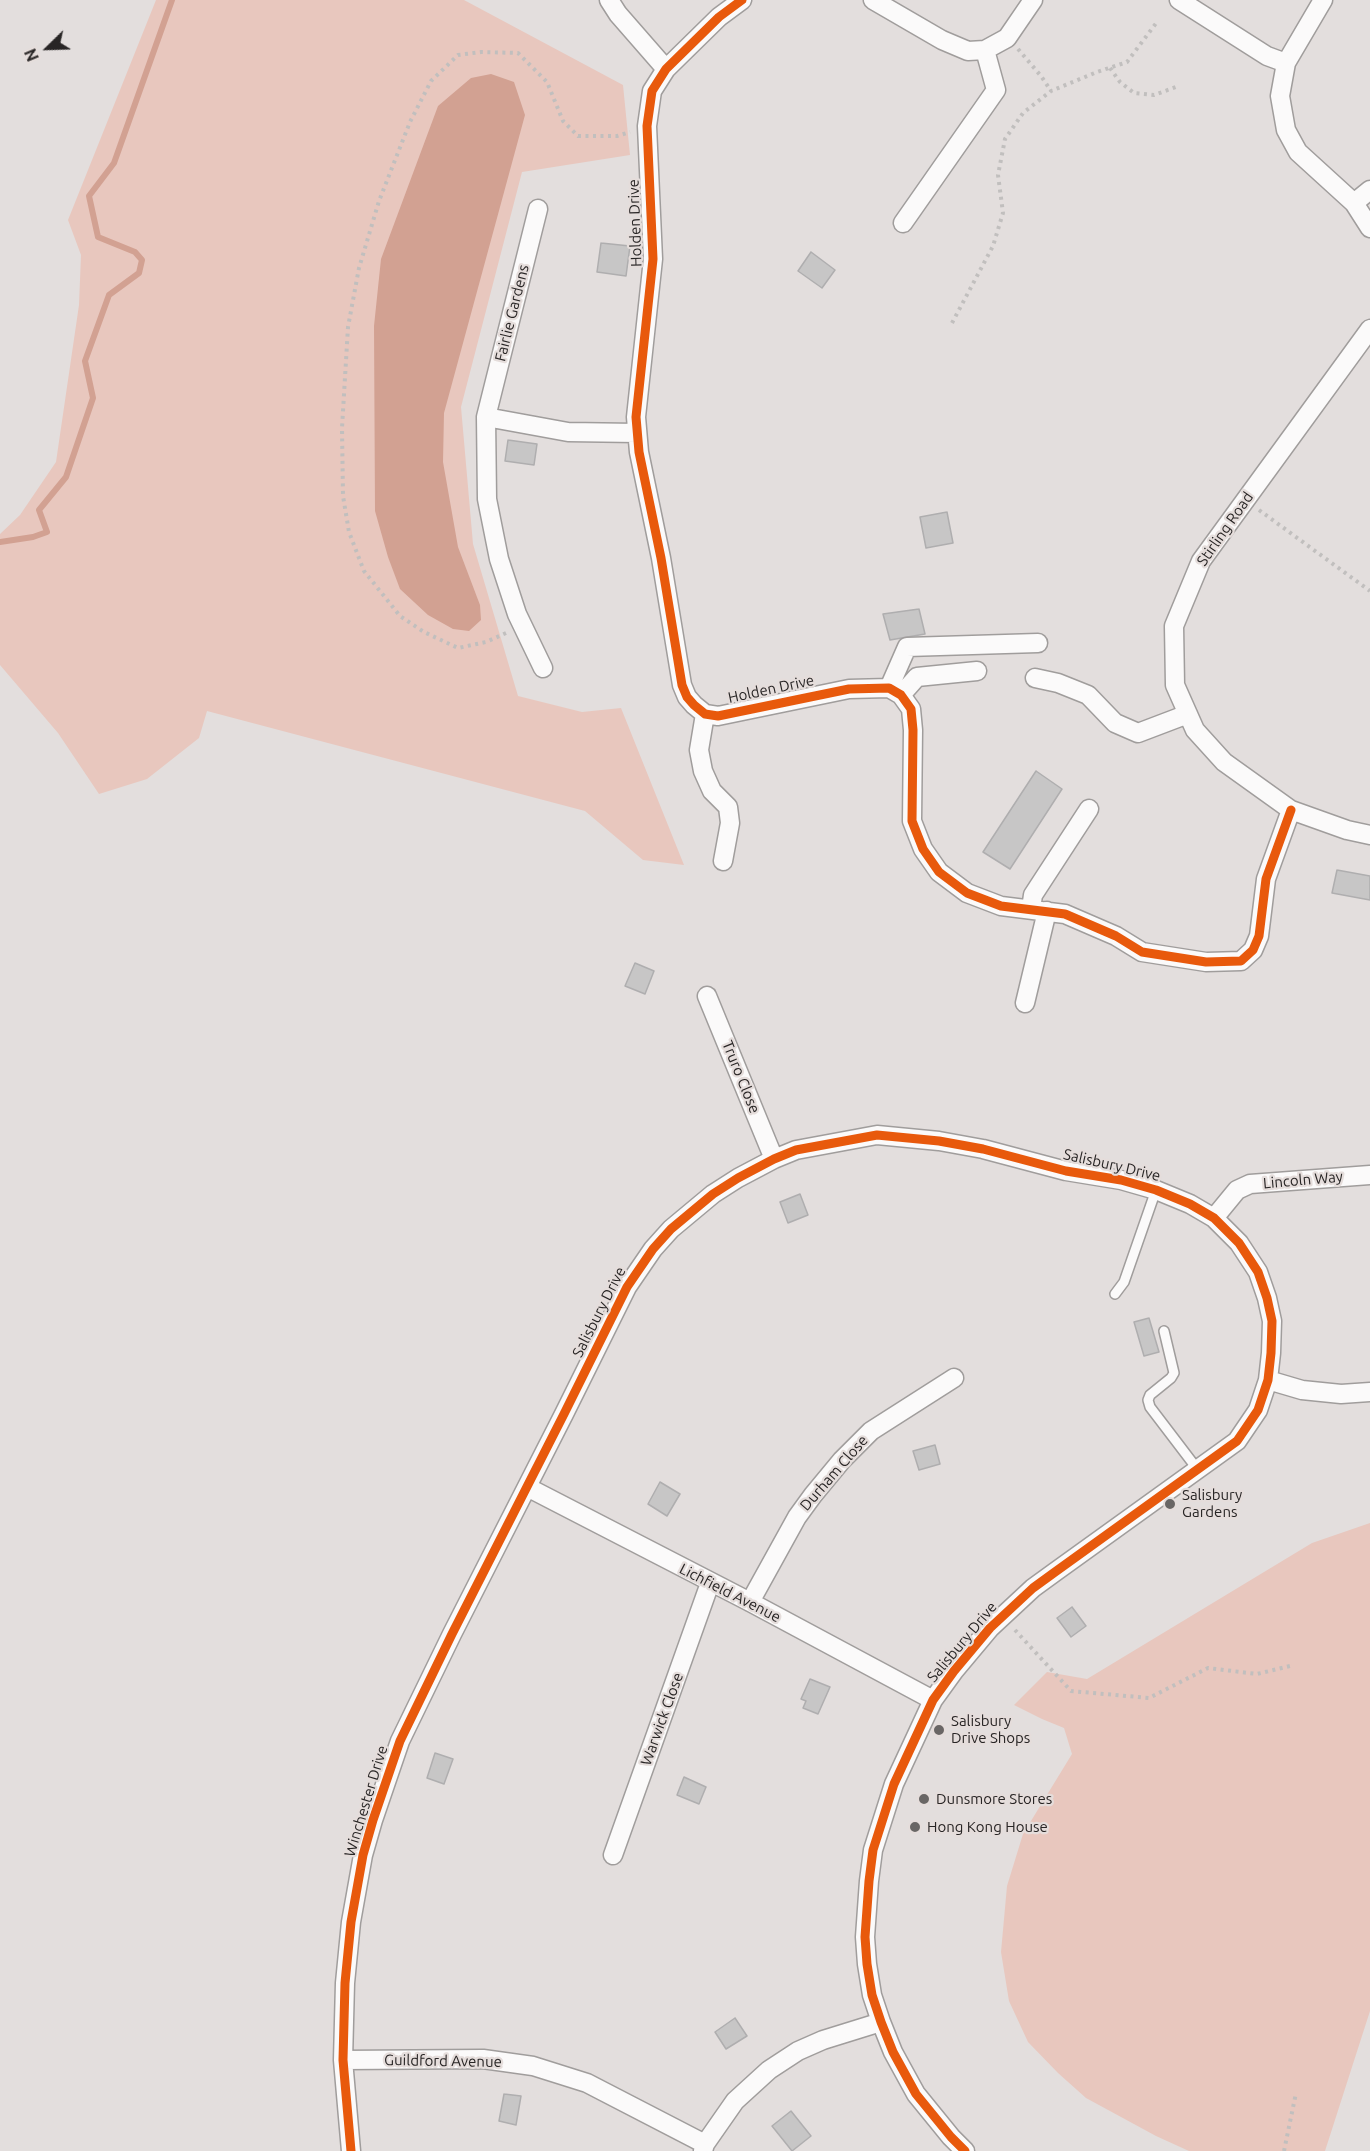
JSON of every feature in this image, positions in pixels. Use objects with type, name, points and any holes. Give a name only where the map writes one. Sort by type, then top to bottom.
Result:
[{"type":"street","points":[[609,0],[618,14],[666,69]]},
{"type":"street","name":"Holden Drive","points":[[742,0],[719,17],[666,69],[652,91],[647,126],[653,259],[636,417],[637,433],[682,685],[687,697],[694,705],[705,714],[718,716],[849,689],[895,691]]},
{"type":"street","points":[[873,0],[942,40],[968,51],[985,50],[1007,38],[1033,0]]},
{"type":"street","points":[[1179,0],[1267,56],[1286,63]]},
{"type":"street","points":[[1323,0],[1286,63],[1280,96],[1286,130],[1298,152],[1354,203],[1370,228]]},
{"type":"street","points":[[903,223],[996,90],[985,50]]},
{"type":"street","points":[[1354,203],[1370,190]]},
{"type":"street","name":"Fairlie Gardens","points":[[538,209],[486,417],[487,499],[499,559],[517,614],[543,668]]},
{"type":"street","name":"Stirling Road","points":[[1370,329],[1201,561],[1174,626],[1175,685],[1195,730],[1224,762],[1291,810],[1347,830],[1370,835]]},
{"type":"street","points":[[486,417],[567,432],[637,433]]},
{"type":"street","points":[[895,691],[907,647],[1038,643]]},
{"type":"street","points":[[895,691],[917,677],[978,671]]},
{"type":"street","points":[[1035,678],[1058,683],[1088,695],[1115,723],[1138,733],[1188,714]]},
{"type":"street","points":[[895,691],[911,709],[913,730],[912,821],[923,849],[939,872],[967,893],[1001,906],[1065,914],[1116,936],[1142,952],[1206,962],[1241,961],[1253,950],[1259,936],[1266,879],[1291,810]]},
{"type":"street","points":[[705,714],[699,750],[703,771],[712,791],[728,807],[730,823],[723,861]]},
{"type":"street","points":[[1025,1003],[1039,910],[1033,895],[1089,809]]},
{"type":"street","name":"Truro Close","points":[[707,996],[774,1159]]},
{"type":"street","name":"Salisbury Drive","points":[[527,1487],[627,1287],[653,1249],[671,1229],[713,1194],[738,1178],[796,1150],[878,1135],[908,1137],[983,1149],[1066,1171],[1121,1180],[1156,1190],[1190,1204],[1214,1218],[1239,1244],[1258,1272],[1272,1321],[1268,1380],[1258,1410],[1237,1441],[1033,1588],[967,1655],[933,1700],[894,1784],[873,1850],[866,1937],[867,1964],[872,1995],[880,2022]]},
{"type":"street","name":"Lincoln Way","points":[[1214,1218],[1237,1190],[1250,1184],[1370,1175]]},
{"type":"street","name":"Durham Close","points":[[750,1602],[797,1517],[842,1460],[871,1431],[954,1378]]},
{"type":"street","points":[[1268,1380],[1302,1390],[1341,1394],[1370,1392]]},
{"type":"street","name":"Lichfield Avenue","points":[[527,1487],[933,1700]]},
{"type":"street","name":"Winchester Drive","points":[[351,2151],[343,2060],[345,1983],[351,1922],[363,1855],[376,1809],[400,1742],[527,1487]]},
{"type":"street","name":"Warwick Close","points":[[614,1855],[710,1583]]},
{"type":"street","points":[[704,2147],[735,2101],[769,2070],[798,2051],[823,2040],[880,2022],[916,2094],[965,2151]]},
{"type":"street","name":"Guildford Avenue","points":[[343,2060],[483,2059],[533,2066],[587,2083],[704,2147]]},
{"type":"lane","points":[[1115,1294],[1124,1282],[1156,1190]]},
{"type":"lane","points":[[1164,1331],[1174,1373],[1150,1395],[1148,1400],[1150,1407],[1198,1470]]},
{"type":"path","points":[[952,322],[993,246],[1003,213],[998,175],[1005,139],[1023,113],[1051,91],[1126,63],[1157,22]]},
{"type":"path","points":[[1007,38],[1041,76],[1051,91]]},
{"type":"path","points":[[523,626],[486,642],[458,648],[424,632],[400,616],[363,571],[349,532],[343,496],[342,428],[348,327],[359,268],[379,201],[410,122],[431,81],[458,55],[481,52],[518,53],[547,82],[563,122],[578,136],[617,136],[647,126]]},
{"type":"path","points":[[1110,68],[1120,82],[1134,93],[1154,95],[1176,87]]},
{"type":"path","points":[[1245,500],[1370,591]]},
{"type":"path","points":[[1002,1617],[1071,1691],[1149,1698],[1208,1668],[1257,1674],[1294,1665]]},
{"type":"path","points":[[1284,2151],[1296,2093]]},
{"type":"shaded area","points":[[156,0],[464,0],[623,85],[630,155],[522,172],[461,407],[473,544],[518,696],[582,712],[621,708],[684,865],[643,860],[585,811],[207,711],[199,738],[147,779],[99,794],[58,733],[0,665],[0,534],[20,515],[56,462],[79,305],[81,255],[68,220]]},
{"type":"shaded area","points":[[491,74],[514,82],[525,115],[444,413],[443,462],[458,547],[480,605],[481,620],[469,631],[453,629],[428,615],[400,589],[388,557],[375,511],[374,326],[381,259],[438,106],[471,78]]},
{"type":"shaded area","points":[[1370,1523],[1370,2011],[1325,2151],[1189,2151],[1086,2098],[1028,2042],[1009,2001],[1001,1952],[1007,1886],[1023,1834],[1072,1754],[1064,1728],[1014,1705],[1047,1672],[1087,1679],[1312,1543]]},
{"type":"building","points":[[601,243],[630,246],[626,276],[597,272]]},
{"type":"building","points":[[811,252],[835,270],[822,288],[798,271]]},
{"type":"building","points":[[508,440],[537,444],[534,465],[505,461]]},
{"type":"building","points":[[947,512],[953,543],[926,548],[920,517]]},
{"type":"building","points":[[919,609],[925,634],[890,640],[883,614]]},
{"type":"building","points":[[1036,771],[1062,789],[1010,869],[983,852]]},
{"type":"building","points":[[1337,870],[1370,876],[1370,900],[1332,893]]},
{"type":"building","points":[[635,963],[654,971],[645,994],[625,986]]},
{"type":"building","points":[[800,1194],[808,1215],[788,1223],[780,1202]]},
{"type":"building","points":[[1149,1318],[1159,1352],[1144,1356],[1134,1322]]},
{"type":"building","points":[[935,1445],[940,1464],[919,1470],[913,1451]]},
{"type":"building","points":[[660,1482],[680,1494],[667,1516],[648,1504]]},
{"type":"building","points":[[1072,1607],[1086,1626],[1071,1637],[1057,1618]]},
{"type":"building","points":[[810,1679],[830,1687],[818,1714],[803,1708],[806,1701],[801,1699]]},
{"type":"building","points":[[435,1753],[453,1759],[444,1784],[427,1778]]},
{"type":"building","points":[[684,1777],[706,1787],[699,1804],[677,1795]]},
{"type":"building","points":[[735,2018],[747,2036],[726,2049],[715,2032]]},
{"type":"building","points":[[504,2094],[521,2096],[516,2125],[499,2121]]},
{"type":"building","points":[[791,2111],[811,2136],[792,2151],[772,2126]]},
{"type":"waterway","points":[[0,542],[33,537],[47,532],[39,510],[66,477],[93,398],[85,361],[109,295],[139,273],[142,260],[135,252],[98,237],[89,196],[114,163],[172,0]]},
{"type":"cycle path","points":[[742,0],[719,17],[666,69],[652,91],[647,126],[653,259],[636,417],[639,452],[661,558],[682,685],[687,697],[705,714],[718,716],[849,689],[889,688],[901,695],[911,709],[913,730],[912,821],[923,849],[939,872],[967,893],[1001,906],[1065,914],[1116,936],[1142,952],[1206,962],[1241,961],[1253,950],[1259,936],[1266,879],[1291,810]]},
{"type":"cycle path","points":[[351,2151],[343,2060],[345,1983],[351,1922],[363,1855],[373,1820],[400,1741],[627,1287],[653,1249],[671,1229],[713,1194],[738,1178],[796,1150],[877,1135],[939,1141],[983,1149],[1066,1171],[1121,1180],[1156,1190],[1190,1204],[1214,1218],[1239,1243],[1258,1272],[1272,1321],[1268,1380],[1258,1410],[1237,1441],[1033,1588],[990,1628],[933,1700],[894,1784],[873,1850],[869,1881],[865,1937],[872,1995],[893,2052],[916,2094],[965,2151]]},
{"type":"place","name":"Salisbury Gardens","points":[[1170,1504]]},
{"type":"place","name":"Salisbury Drive Shops","points":[[939,1730]]},
{"type":"place","name":"Dunsmore Stores","points":[[924,1799]]},
{"type":"place","name":"Hong Kong House","points":[[915,1827]]}]
